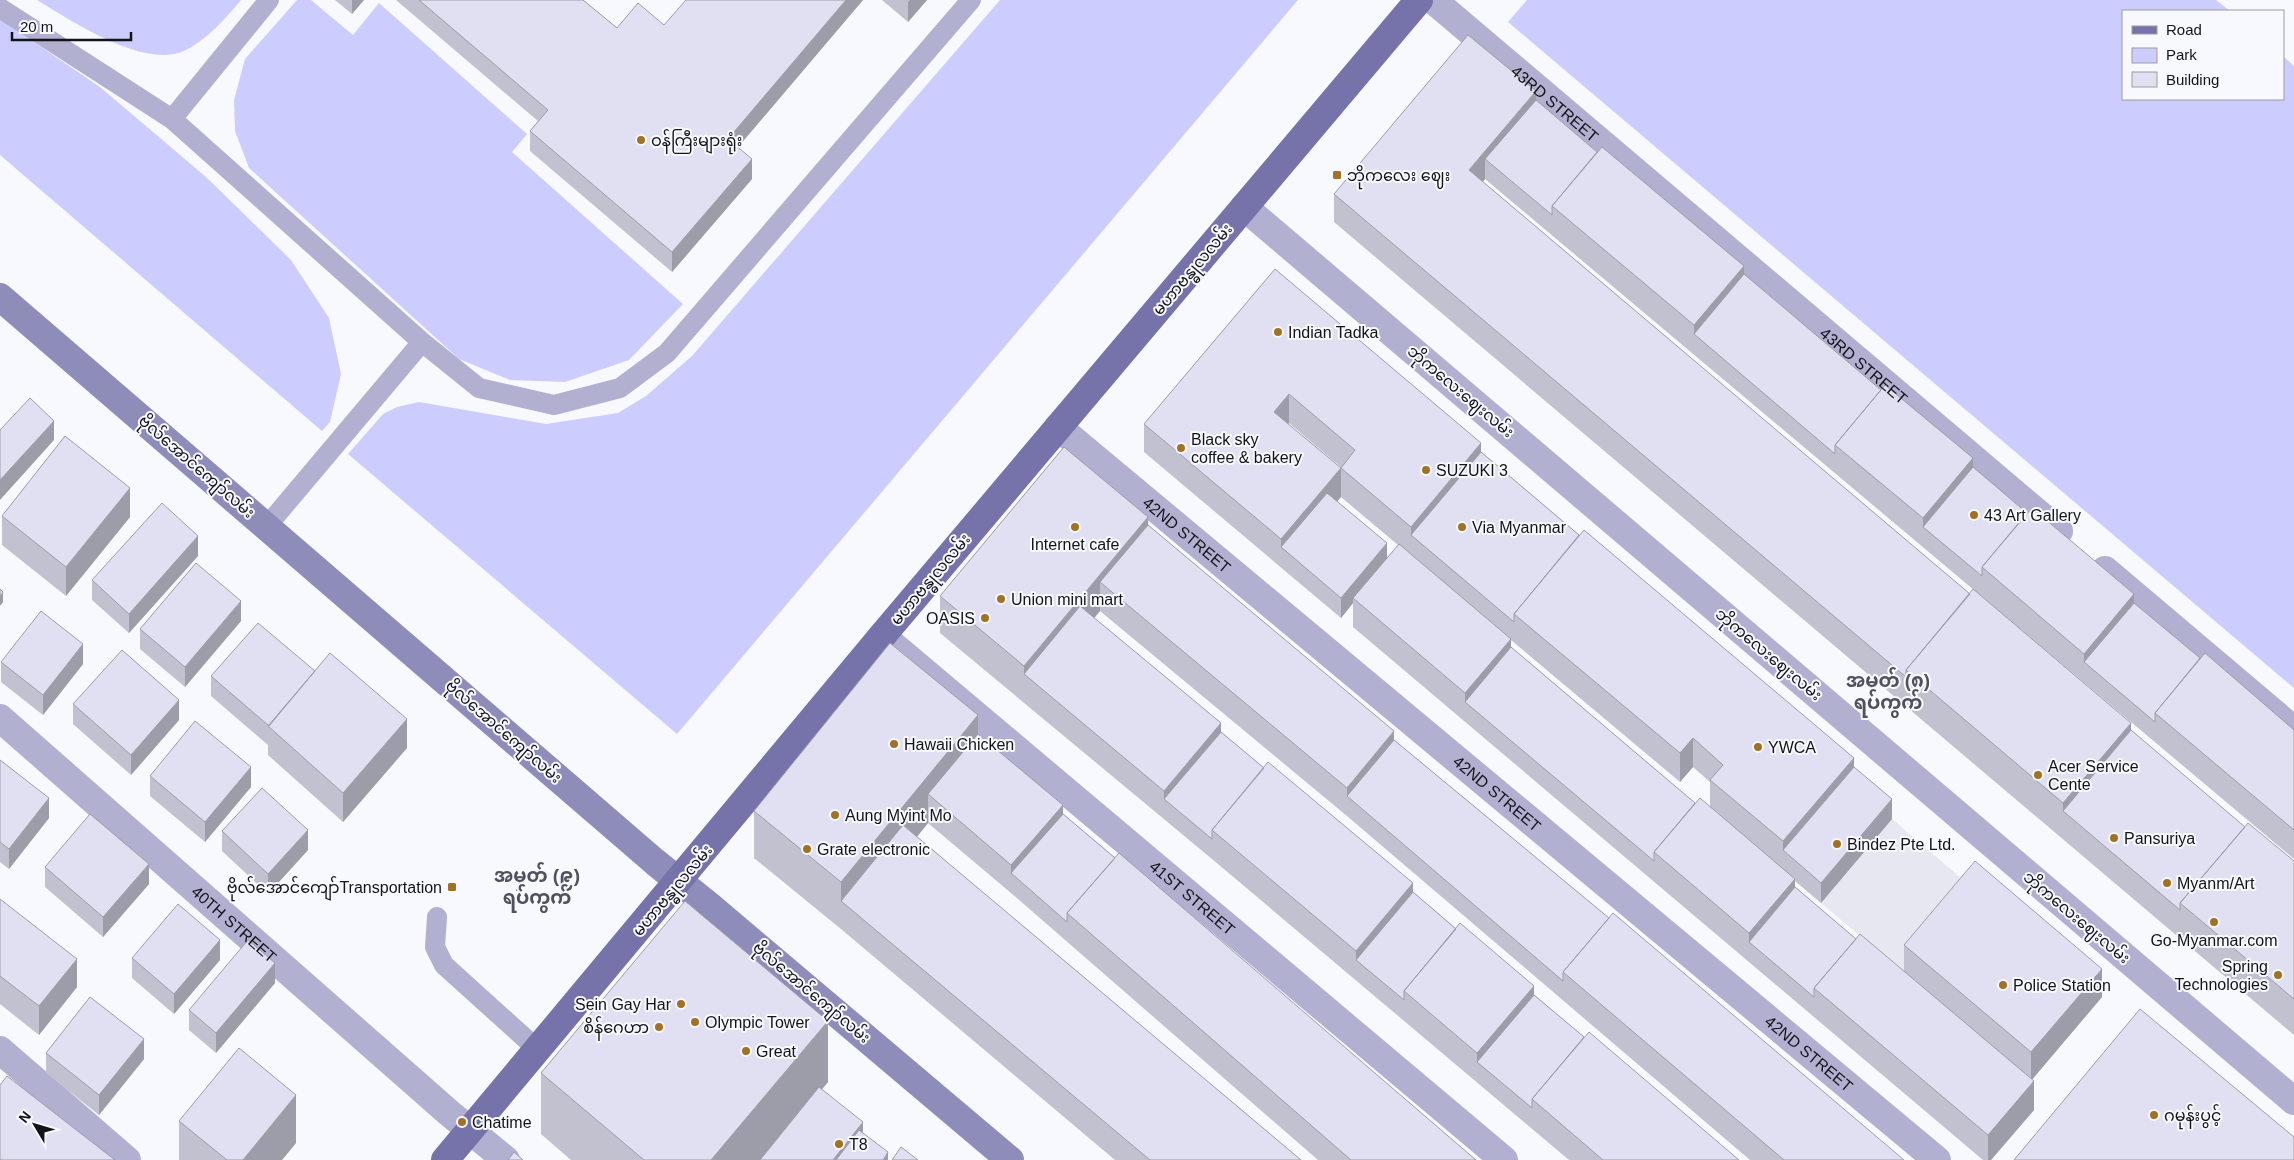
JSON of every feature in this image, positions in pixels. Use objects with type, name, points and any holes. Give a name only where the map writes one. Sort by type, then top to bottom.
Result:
[{"type":"main road","name":"မဟာဗန္ဓုလလမ်း","points":[[445,1160],[680,881],[882,636],[1419,0]]},
{"type":"main road","name":"ဗိုလ်အောင်ကျော်လမ်း","points":[[0,297],[655,862],[680,881],[1010,1160]]},
{"type":"street","name":"43RD STREET","points":[[1433,0],[2294,730]]},
{"type":"street","name":"ဘိုကလေးဈေးလမ်း","points":[[1244,207],[2294,1101]]},
{"type":"street","name":"42ND STREET","points":[[1058,427],[1937,1160]]},
{"type":"street","name":"41ST STREET","points":[[882,636],[1504,1160]]},
{"type":"street","name":"40TH STREET","points":[[0,718],[448,1112],[506,1160]]},
{"type":"street","points":[[0,1050],[127,1160]]},
{"type":"lane","points":[[172,119],[269,0]]},
{"type":"lane","points":[[0,8],[172,119],[422,342],[479,388],[554,405],[620,388],[667,354],[971,0]]},
{"type":"lane","points":[[267,526],[422,342]]},
{"type":"lane","points":[[436,917],[435,947],[444,965],[537,1049]]},
{"type":"shaded area","points":[[1892,819],[1975,890],[1904,973],[1821,903]]},
{"type":"green space","points":[[37,0],[241,0],[222,22],[200,41],[184,51],[167,55],[149,54],[108,40]]},
{"type":"green space","points":[[297,0],[311,0],[353,35],[379,3],[527,134],[512,152],[683,304],[629,360],[565,382],[510,380],[459,359],[249,168],[235,131],[234,100],[245,59]]},
{"type":"green space","points":[[1000,0],[1298,0],[677,734],[348,454],[383,414],[397,407],[419,402],[546,424],[618,413],[646,396],[692,356]]},
{"type":"green space","points":[[1527,0],[2216,0],[2229,10],[2122,10],[2122,100],[2284,100],[2284,57],[2294,66],[2294,688],[1508,22]]},
{"type":"green space","points":[[0,19],[100,87],[206,177],[291,260],[329,318],[341,374],[330,422],[322,431],[0,155]]},
{"type":"building","name":"ဝန်ကြီးများရုံး","points":[[419,0],[583,0],[617,28],[638,3],[664,25],[686,0],[846,0],[728,139],[752,159],[672,252],[530,131],[548,110]]},
{"type":"building","points":[[1468,35],[1536,91],[1469,170],[1970,594],[1906,670],[1906,677],[1334,194]]},
{"type":"building","points":[[1536,100],[1597,152],[1552,206],[1552,215],[1485,159]]},
{"type":"building","points":[[1602,147],[1744,266],[1694,325],[1552,206]]},
{"type":"building","points":[[1275,269],[1481,443],[1411,527],[1341,468],[1281,539],[1144,424]],"holes":[[[1289,394],[1355,450],[1341,468],[1274,412]]]},
{"type":"building","points":[[1744,274],[1881,390],[1835,445],[1835,454],[1694,334]]},
{"type":"building","points":[[1885,385],[1973,458],[1923,518],[1835,445]]},
{"type":"building","points":[[30,398],[54,421],[0,480],[0,430]]},
{"type":"building","points":[[65,436],[130,488],[66,567],[2,516]]},
{"type":"building","points":[[1064,447],[1148,517],[1024,666],[940,596]]},
{"type":"building","points":[[1481,452],[1579,535],[1514,614],[1514,622],[1411,535]]},
{"type":"building","points":[[1973,467],[2027,513],[1982,567],[1982,576],[1923,527]]},
{"type":"building","points":[[1327,493],[1387,543],[1341,598],[1281,547]]},
{"type":"building","points":[[162,503],[198,536],[129,614],[92,580]]},
{"type":"building","points":[[2032,508],[2134,594],[2084,654],[1982,567]]},
{"type":"building","points":[[1148,525],[1394,731],[1347,788],[1100,582]]},
{"type":"building","points":[[1584,530],[1854,758],[1783,841],[1710,780],[1723,765],[1693,738],[1680,753],[1514,614]]},
{"type":"building","points":[[1399,544],[1511,639],[1465,693],[1353,598]]},
{"type":"building","points":[[196,563],[241,601],[185,667],[140,629]]},
{"type":"building","points":[[1973,589],[2131,723],[2063,803],[1906,670]]},
{"type":"building","points":[[2134,603],[2200,658],[2155,713],[2155,722],[2084,662]]},
{"type":"building","points":[[1080,606],[1221,723],[1164,791],[1024,674]]},
{"type":"building","points":[[41,611],[83,644],[43,695],[1,662]]},
{"type":"building","points":[[258,623],[315,671],[269,726],[211,676]]},
{"type":"building","points":[[890,643],[978,715],[841,882],[754,811]]},
{"type":"building","points":[[1511,647],[1695,803],[1654,852],[1654,861],[1465,702]]},
{"type":"building","points":[[122,650],[179,700],[131,755],[73,704]]},
{"type":"building","points":[[330,653],[407,719],[343,793],[268,726]]},
{"type":"building","points":[[2205,653],[2294,730],[2294,830],[2155,713]]},
{"type":"building","points":[[195,721],[251,767],[205,822],[150,776]]},
{"type":"building","points":[[2131,730],[2245,827],[2180,903],[2180,910],[2063,811]]},
{"type":"building","points":[[1221,732],[1264,768],[1212,830],[1212,839],[1164,799]]},
{"type":"building","points":[[978,734],[1063,805],[1011,865],[928,794]]},
{"type":"building","points":[[1394,740],[1609,918],[1563,972],[1563,981],[1347,796]]},
{"type":"building","points":[[0,760],[49,798],[9,849],[0,842]]},
{"type":"building","points":[[1268,762],[1413,883],[1356,951],[1212,830]]},
{"type":"building","name":"Bindez Pte Ltd.","points":[[1854,767],[1892,799],[1821,883],[1783,850]]},
{"type":"building","points":[[262,788],[308,830],[268,874],[222,831]]},
{"type":"building","points":[[1700,798],[1795,879],[1749,933],[1654,852]]},
{"type":"building","points":[[90,814],[149,864],[103,917],[45,867]]},
{"type":"building","points":[[1063,814],[1115,858],[1067,913],[1067,922],[1011,873]]},
{"type":"building","points":[[2248,823],[2294,861],[2294,999],[2180,903]]},
{"type":"building","points":[[903,825],[1301,1160],[1150,1160],[841,901]]},
{"type":"building","points":[[1119,853],[1476,1160],[1351,1160],[1067,913]]},
{"type":"building","name":"Police Station","points":[[1975,861],[2102,969],[2031,1052],[1904,945]]},
{"type":"building","points":[[1795,887],[1856,939],[1814,988],[1814,997],[1749,942]]},
{"type":"building","points":[[1413,892],[1456,929],[1404,991],[1404,1000],[1356,960]]},
{"type":"building","points":[[0,899],[77,959],[39,1006],[0,976]]},
{"type":"building","name":"Olympic Tower","points":[[685,901],[828,1021],[711,1160],[644,1160],[541,1073]]},
{"type":"building","points":[[178,904],[220,940],[174,994],[132,958]]},
{"type":"building","points":[[1613,913],[1904,1160],[1784,1160],[1563,972]]},
{"type":"building","points":[[1460,923],[1534,986],[1477,1053],[1404,991]]},
{"type":"building","points":[[1860,934],[2034,1081],[1988,1135],[1814,988]]},
{"type":"building","points":[[248,940],[275,963],[216,1033],[189,1010]]},
{"type":"building","points":[[1534,995],[1584,1037],[1532,1099],[1532,1108],[1477,1062]]},
{"type":"building","points":[[90,997],[144,1039],[99,1095],[46,1053]]},
{"type":"building","name":"ဂမုန်းပွင့်","points":[[2140,1009],[2294,1137],[2294,1160],[2014,1160]]},
{"type":"building","points":[[1589,1032],[1739,1160],[1603,1160],[1532,1099]]},
{"type":"building","points":[[239,1048],[296,1095],[243,1160],[227,1160],[179,1121]]},
{"type":"building","points":[[7,1076],[115,1160],[0,1159],[0,1085]]},
{"type":"building","points":[[819,1087],[863,1122],[833,1160],[760,1160]]},
{"type":"building","points":[[859,1130],[888,1152],[883,1160],[836,1160]]},
{"type":"building","points":[[901,1147],[918,1160],[892,1160]]},
{"type":"building","points":[[514,1152],[523,1160],[508,1160]]},
{"type":"place","name":"ဝန်ကြီးများရုံး","points":[[641,140]]},
{"type":"place","name":"ဘိုကလေး ဈေး","points":[[1337,175]]},
{"type":"place","name":"Indian Tadka","points":[[1278,332]]},
{"type":"place","name":"Black sky coffee & bakery","points":[[1181,448]]},
{"type":"place","name":"SUZUKI 3","points":[[1426,470]]},
{"type":"place","name":"43 Art Gallery","points":[[1974,515]]},
{"type":"place","name":"Internet cafe","points":[[1075,527]]},
{"type":"place","name":"Via Myanmar","points":[[1462,527]]},
{"type":"place","name":"Union mini mart","points":[[1001,599]]},
{"type":"place","name":"OASIS","points":[[985,618]]},
{"type":"place","name":"Hawaii Chicken","points":[[894,744]]},
{"type":"place","name":"YWCA","points":[[1758,747]]},
{"type":"place","name":"Acer Service Cente","points":[[2038,775]]},
{"type":"place","name":"Aung Myint Mo","points":[[835,815]]},
{"type":"place","name":"Pansuriya","points":[[2114,838]]},
{"type":"place","name":"Bindez Pte Ltd.","points":[[1837,844]]},
{"type":"place","name":"Grate electronic","points":[[807,849]]},
{"type":"place","name":"Myanm/Art","points":[[2167,883]]},
{"type":"place","name":"ဗိုလ်အောင်ကျော်Transportation","points":[[452,887]]},
{"type":"place","name":"Go-Myanmar.com","points":[[2214,922]]},
{"type":"place","name":"Spring Technologies","points":[[2278,975]]},
{"type":"place","name":"Police Station","points":[[2003,985]]},
{"type":"place","name":"Sein Gay Har","points":[[681,1004]]},
{"type":"place","name":"Olympic Tower","points":[[695,1022]]},
{"type":"place","name":"စိန်ဂေဟာ","points":[[659,1027]]},
{"type":"place","name":"Great","points":[[746,1051]]},
{"type":"place","name":"ဂမုန်းပွင့်","points":[[2154,1115]]},
{"type":"place","name":"Chatime","points":[[462,1122]]},
{"type":"place","name":"T8","points":[[839,1144]]},
{"type":"district","name":"အမှတ် (၈) ရပ်ကွက်","points":[[1888,691]]},
{"type":"district","name":"အမှတ် (၉) ရပ်ကွက်","points":[[537,886]]}]
